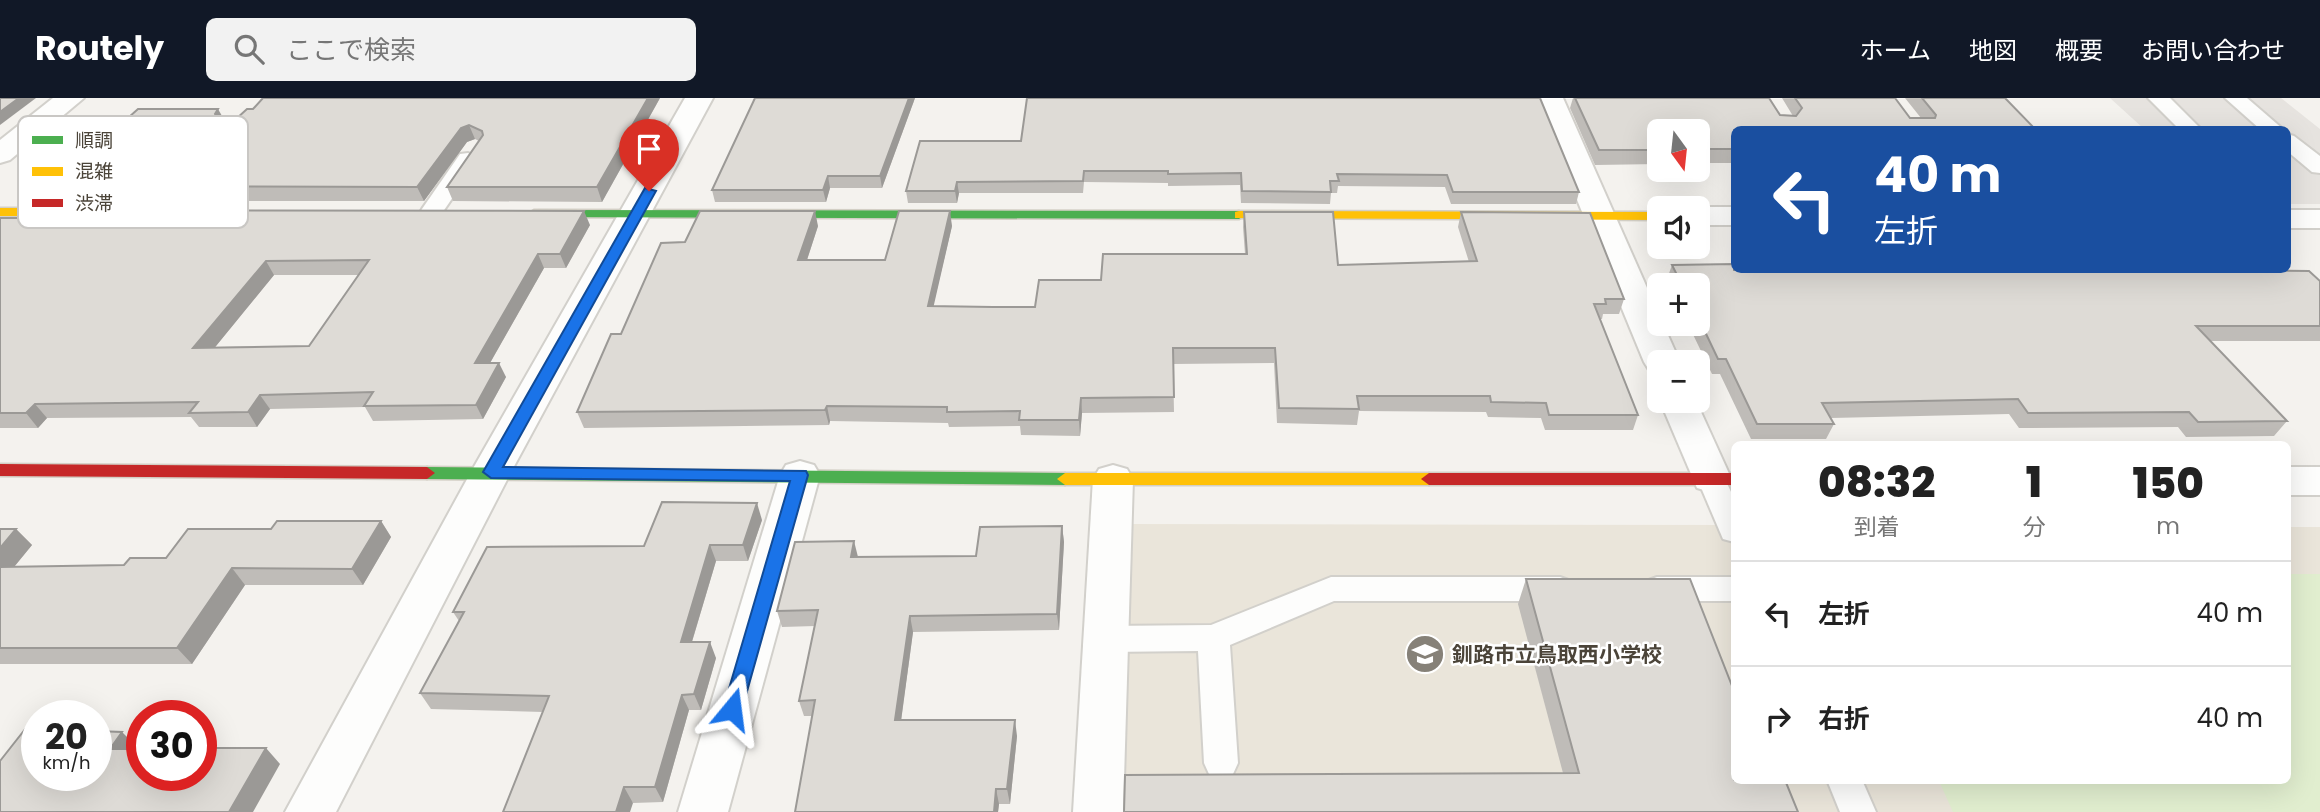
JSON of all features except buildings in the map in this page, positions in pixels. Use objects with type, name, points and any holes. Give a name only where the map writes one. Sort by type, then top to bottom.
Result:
[{"type":"street","points":[[48,116],[70,98]]},
{"type":"street","points":[[310,812],[491,472],[637,214],[699,98]]},
{"type":"street","points":[[1549,98],[1657,350]]},
{"type":"street","points":[[0,154],[18,140]]},
{"type":"street","points":[[0,212],[18,212]]},
{"type":"street","points":[[513,214],[1647,216]]},
{"type":"street","points":[[1710,216],[1731,216]]},
{"type":"street","points":[[2291,219],[2320,219]]},
{"type":"street","points":[[1685,413],[1723,478]]},
{"type":"street","points":[[0,470],[1113,479],[1723,478]]},
{"type":"street","points":[[703,812],[800,475]]},
{"type":"street","points":[[1098,812],[1113,479]]},
{"type":"street","points":[[2291,481],[2320,481]]},
{"type":"lane","points":[[2158,98],[2188,126]]},
{"type":"lane","points":[[2235,98],[2269,126]]},
{"type":"lane","points":[[2291,143],[2320,167]]},
{"type":"lane","points":[[430,214],[476,148]]},
{"type":"lane","points":[[1723,478],[1731,517]]},
{"type":"lane","points":[[1106,639],[1213,638],[1331,589],[1731,589]]},
{"type":"lane","points":[[1213,638],[1221,763]]},
{"type":"lane","points":[[1846,784],[1858,812]]},
{"type":"shaded area","points":[[2110,98],[2281,98],[2320,129],[2320,204],[2291,204],[2291,126],[2141,126]]},
{"type":"shaded area","name":"釧路市立鳥取西小学校","points":[[1121,524],[1731,525],[1731,784],[2291,784],[2291,527],[2320,527],[2320,812],[1110,812]]},
{"type":"green space","points":[[2291,574],[2320,574],[2320,812],[1953,812],[1940,784],[2291,784]]},
{"type":"traffic: fast","points":[[534,214],[1239,215]]},
{"type":"traffic: fast","points":[[427,473],[1065,479]]},
{"type":"traffic: slow","points":[[0,212],[18,212]]},
{"type":"traffic: slow","points":[[1239,215],[1647,216]]},
{"type":"traffic: slow","points":[[1065,479],[1429,479]]},
{"type":"traffic: jam","points":[[0,470],[427,473]]},
{"type":"traffic: jam","points":[[1429,479],[1731,479]]},
{"type":"place","name":"釧路市立鳥取西小学校","points":[[1425,654]]},
{"type":"route","points":[[649,191],[491,472],[800,475],[732,709]]}]
